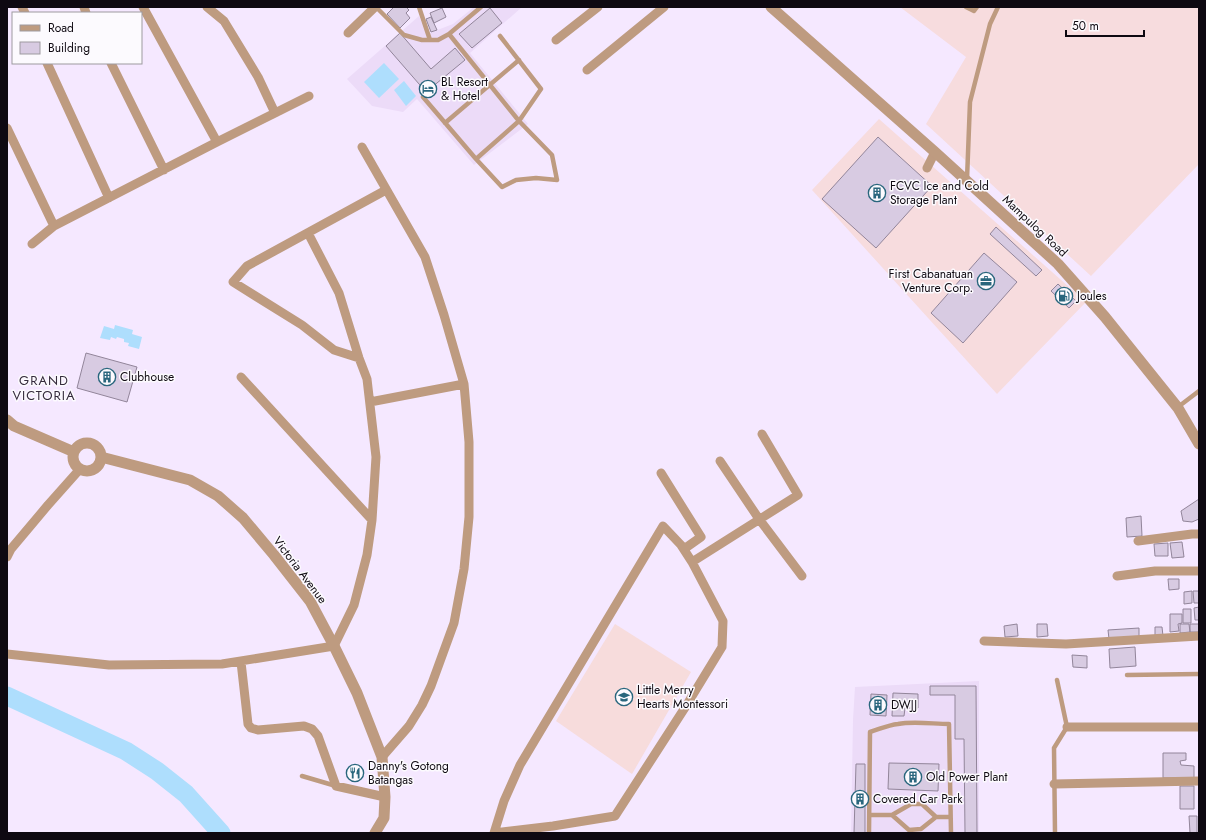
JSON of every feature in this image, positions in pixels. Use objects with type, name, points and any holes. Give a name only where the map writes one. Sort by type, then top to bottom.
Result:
[{"type":"street","points":[[142,7],[217,142]]},
{"type":"street","points":[[207,7],[224,21],[258,77],[274,113]]},
{"type":"street","points":[[348,33],[376,7]]},
{"type":"street","points":[[556,40],[598,7]]},
{"type":"street","points":[[587,70],[664,7]]},
{"type":"street","name":"Mampulog Road","points":[[771,7],[935,152],[1066,272],[1105,317],[1178,408],[1199,444]]},
{"type":"street","points":[[47,64],[109,198]]},
{"type":"street","points":[[111,64],[164,170]]},
{"type":"street","points":[[32,244],[54,226],[309,96]]},
{"type":"street","points":[[7,128],[54,226]]},
{"type":"street","points":[[362,148],[425,257],[444,314],[464,384],[469,442],[469,517],[464,569],[454,623],[431,686],[422,704],[409,726],[382,757]]},
{"type":"street","points":[[927,168],[935,152]]},
{"type":"street","points":[[359,358],[334,350],[302,325],[234,282],[247,266],[386,190]]},
{"type":"street","points":[[7,654],[109,665],[222,664],[334,646],[354,605],[367,555],[372,520],[376,457],[367,379],[339,292],[308,233]]},
{"type":"street","points":[[241,377],[372,520]]},
{"type":"street","points":[[370,402],[464,384]]},
{"type":"street","points":[[7,420],[14,426],[74,452],[74,462],[80,470],[88,472],[92,470],[99,465],[101,457]]},
{"type":"street","points":[[692,562],[798,495],[762,434]]},
{"type":"street","name":"Victoria Avenue","points":[[74,452],[80,445],[89,444],[97,448],[101,457],[190,480],[218,496],[243,518],[274,555],[310,601],[357,693],[382,757],[385,797],[384,818],[375,833]]},
{"type":"street","points":[[720,461],[759,519],[802,576]]},
{"type":"street","points":[[8,550],[80,470]]},
{"type":"street","points":[[661,473],[701,537],[684,549]]},
{"type":"street","points":[[663,526],[684,549],[723,620],[722,647],[615,816],[553,826],[494,833],[504,801],[520,765],[663,526]]},
{"type":"street","points":[[1138,540],[1199,534]]},
{"type":"street","points":[[1117,576],[1154,572],[1199,571]]},
{"type":"street","points":[[984,641],[1066,644],[1199,636]]},
{"type":"street","points":[[241,662],[248,724],[251,728],[258,730],[304,726],[312,729],[318,736],[336,786],[385,797]]},
{"type":"street","points":[[1068,727],[1199,727]]},
{"type":"street","points":[[1054,784],[1199,781]]},
{"type":"lane","points":[[376,7],[404,35],[422,40],[438,40],[449,34],[480,7]]},
{"type":"lane","points":[[419,7],[430,40]]},
{"type":"lane","points":[[966,7],[974,12],[977,7]]},
{"type":"lane","points":[[967,181],[970,102],[990,24],[998,7]]},
{"type":"lane","points":[[423,97],[502,187],[516,180],[536,178],[557,180],[552,155],[519,121],[449,34]]},
{"type":"lane","points":[[476,159],[519,121],[541,89],[500,36]]},
{"type":"lane","points":[[445,123],[519,60]]},
{"type":"lane","points":[[1178,408],[1199,391]]},
{"type":"lane","points":[[1127,675],[1199,674]]},
{"type":"lane","points":[[1055,833],[1054,748],[1068,727],[1057,680]]},
{"type":"lane","points":[[870,833],[870,732],[900,723],[949,724],[950,833]]},
{"type":"lane","points":[[302,776],[336,786]]},
{"type":"lane","points":[[870,815],[892,815],[910,804],[922,804],[936,817]]},
{"type":"lane","points":[[892,815],[909,830],[921,829],[936,817],[950,817]]},
{"type":"shaded area","name":"BL Resort & Hotel","points":[[474,7],[522,7],[470,53],[528,124],[474,165],[417,99],[403,112],[372,106],[347,79],[419,16],[427,34],[453,24]]},
{"type":"shaded area","points":[[900,7],[1199,7],[1199,164],[1091,276],[926,124],[966,57]]},
{"type":"shaded area","points":[[879,119],[1086,302],[997,394],[812,190]]},
{"type":"shaded area","name":"Little Merry Hearts Montessori","points":[[615,624],[691,672],[632,774],[556,721]]},
{"type":"shaded area","points":[[979,681],[979,833],[851,833],[855,687]]},
{"type":"water","points":[[384,63],[399,79],[379,98],[364,82]]},
{"type":"water","points":[[404,81],[416,96],[406,106],[394,90]]},
{"type":"water","points":[[115,325],[133,330],[132,334],[142,337],[139,349],[128,346],[129,343],[124,342],[124,339],[117,337],[116,339],[111,337],[110,340],[100,338],[104,326],[114,329]]},
{"type":"building","points":[[394,7],[406,7],[409,10],[406,13],[410,18],[400,28],[387,14]]},
{"type":"building","points":[[442,8],[446,17],[434,23],[430,13]]},
{"type":"building","points":[[490,8],[502,23],[472,48],[459,34]]},
{"type":"building","points":[[431,17],[437,30],[431,32],[426,19]]},
{"type":"building","points":[[400,33],[431,69],[455,48],[465,60],[426,92],[386,46]]},
{"type":"building","name":"FCVC Ice and Cold Storage Plant","points":[[878,137],[932,186],[876,248],[822,199]]},
{"type":"building","points":[[996,227],[1042,270],[1036,276],[990,234]]},
{"type":"building","points":[[984,253],[1017,282],[963,343],[931,313]]},
{"type":"building","points":[[1058,284],[1076,301],[1069,308],[1051,291]]},
{"type":"building","name":"Clubhouse","points":[[86,353],[137,367],[127,402],[77,388]]},
{"type":"building","points":[[1199,499],[1199,519],[1192,522],[1183,521],[1181,511]]},
{"type":"building","points":[[1141,516],[1142,536],[1127,537],[1126,518]]},
{"type":"building","points":[[1182,542],[1184,557],[1172,558],[1170,543]]},
{"type":"building","points":[[1168,543],[1168,556],[1155,556],[1154,544]]},
{"type":"building","points":[[1168,579],[1179,579],[1179,589],[1169,590]]},
{"type":"building","points":[[1192,591],[1192,603],[1184,604],[1184,592]]},
{"type":"building","points":[[1193,591],[1199,591],[1199,603],[1194,603]]},
{"type":"building","points":[[1199,607],[1199,620],[1195,620],[1194,608]]},
{"type":"building","points":[[1183,609],[1191,609],[1191,623],[1183,623]]},
{"type":"building","points":[[1170,614],[1182,614],[1182,623],[1178,624],[1179,631],[1170,632]]},
{"type":"building","points":[[1017,624],[1018,636],[1005,637],[1004,626]]},
{"type":"building","points":[[1037,624],[1047,624],[1048,636],[1037,637]]},
{"type":"building","points":[[1180,624],[1189,624],[1190,632],[1180,633]]},
{"type":"building","points":[[1190,624],[1199,624],[1199,632],[1190,632]]},
{"type":"building","points":[[1155,627],[1162,627],[1163,636],[1155,636]]},
{"type":"building","points":[[1139,628],[1139,637],[1109,639],[1108,630]]},
{"type":"building","points":[[1135,647],[1136,666],[1110,668],[1109,649]]},
{"type":"building","points":[[1072,655],[1087,656],[1087,668],[1073,667]]},
{"type":"building","points":[[930,686],[976,686],[977,833],[965,833],[964,739],[955,739],[955,695],[930,695]]},
{"type":"building","points":[[893,693],[918,694],[918,708],[905,708],[904,716],[892,716]]},
{"type":"building","name":"DWJJ","points":[[871,694],[887,695],[886,716],[870,715]]},
{"type":"building","points":[[1163,753],[1186,753],[1186,760],[1180,761],[1181,765],[1194,766],[1194,778],[1163,778]]},
{"type":"building","name":"Old Power Plant","points":[[889,763],[939,764],[938,791],[888,789]]},
{"type":"building","name":"Covered Car Park","points":[[856,764],[865,764],[865,833],[854,833]]},
{"type":"building","points":[[1180,786],[1194,786],[1194,809],[1180,809]]},
{"type":"building","points":[[1189,816],[1197,816],[1197,833],[1190,833]]},
{"type":"waterway","points":[[7,696],[126,751],[157,771],[186,794],[221,833]]},
{"type":"place","name":"BL Resort & Hotel","points":[[428,89]]},
{"type":"place","name":"FCVC Ice and Cold Storage Plant","points":[[877,193]]},
{"type":"place","name":"First Cabanatuan Venture Corp.","points":[[986,281]]},
{"type":"place","name":"Joules","points":[[1064,296]]},
{"type":"place","name":"Clubhouse","points":[[107,377]]},
{"type":"place","name":"Little Merry Hearts Montessori","points":[[624,697]]},
{"type":"place","name":"DWJJ","points":[[878,705]]},
{"type":"place","name":"Danny's Gotong Batangas","points":[[355,773]]},
{"type":"place","name":"Old Power Plant","points":[[913,777]]},
{"type":"place","name":"Covered Car Park","points":[[860,799]]},
{"type":"district","name":"GRAND VICTORIA","points":[[44,388]]}]
